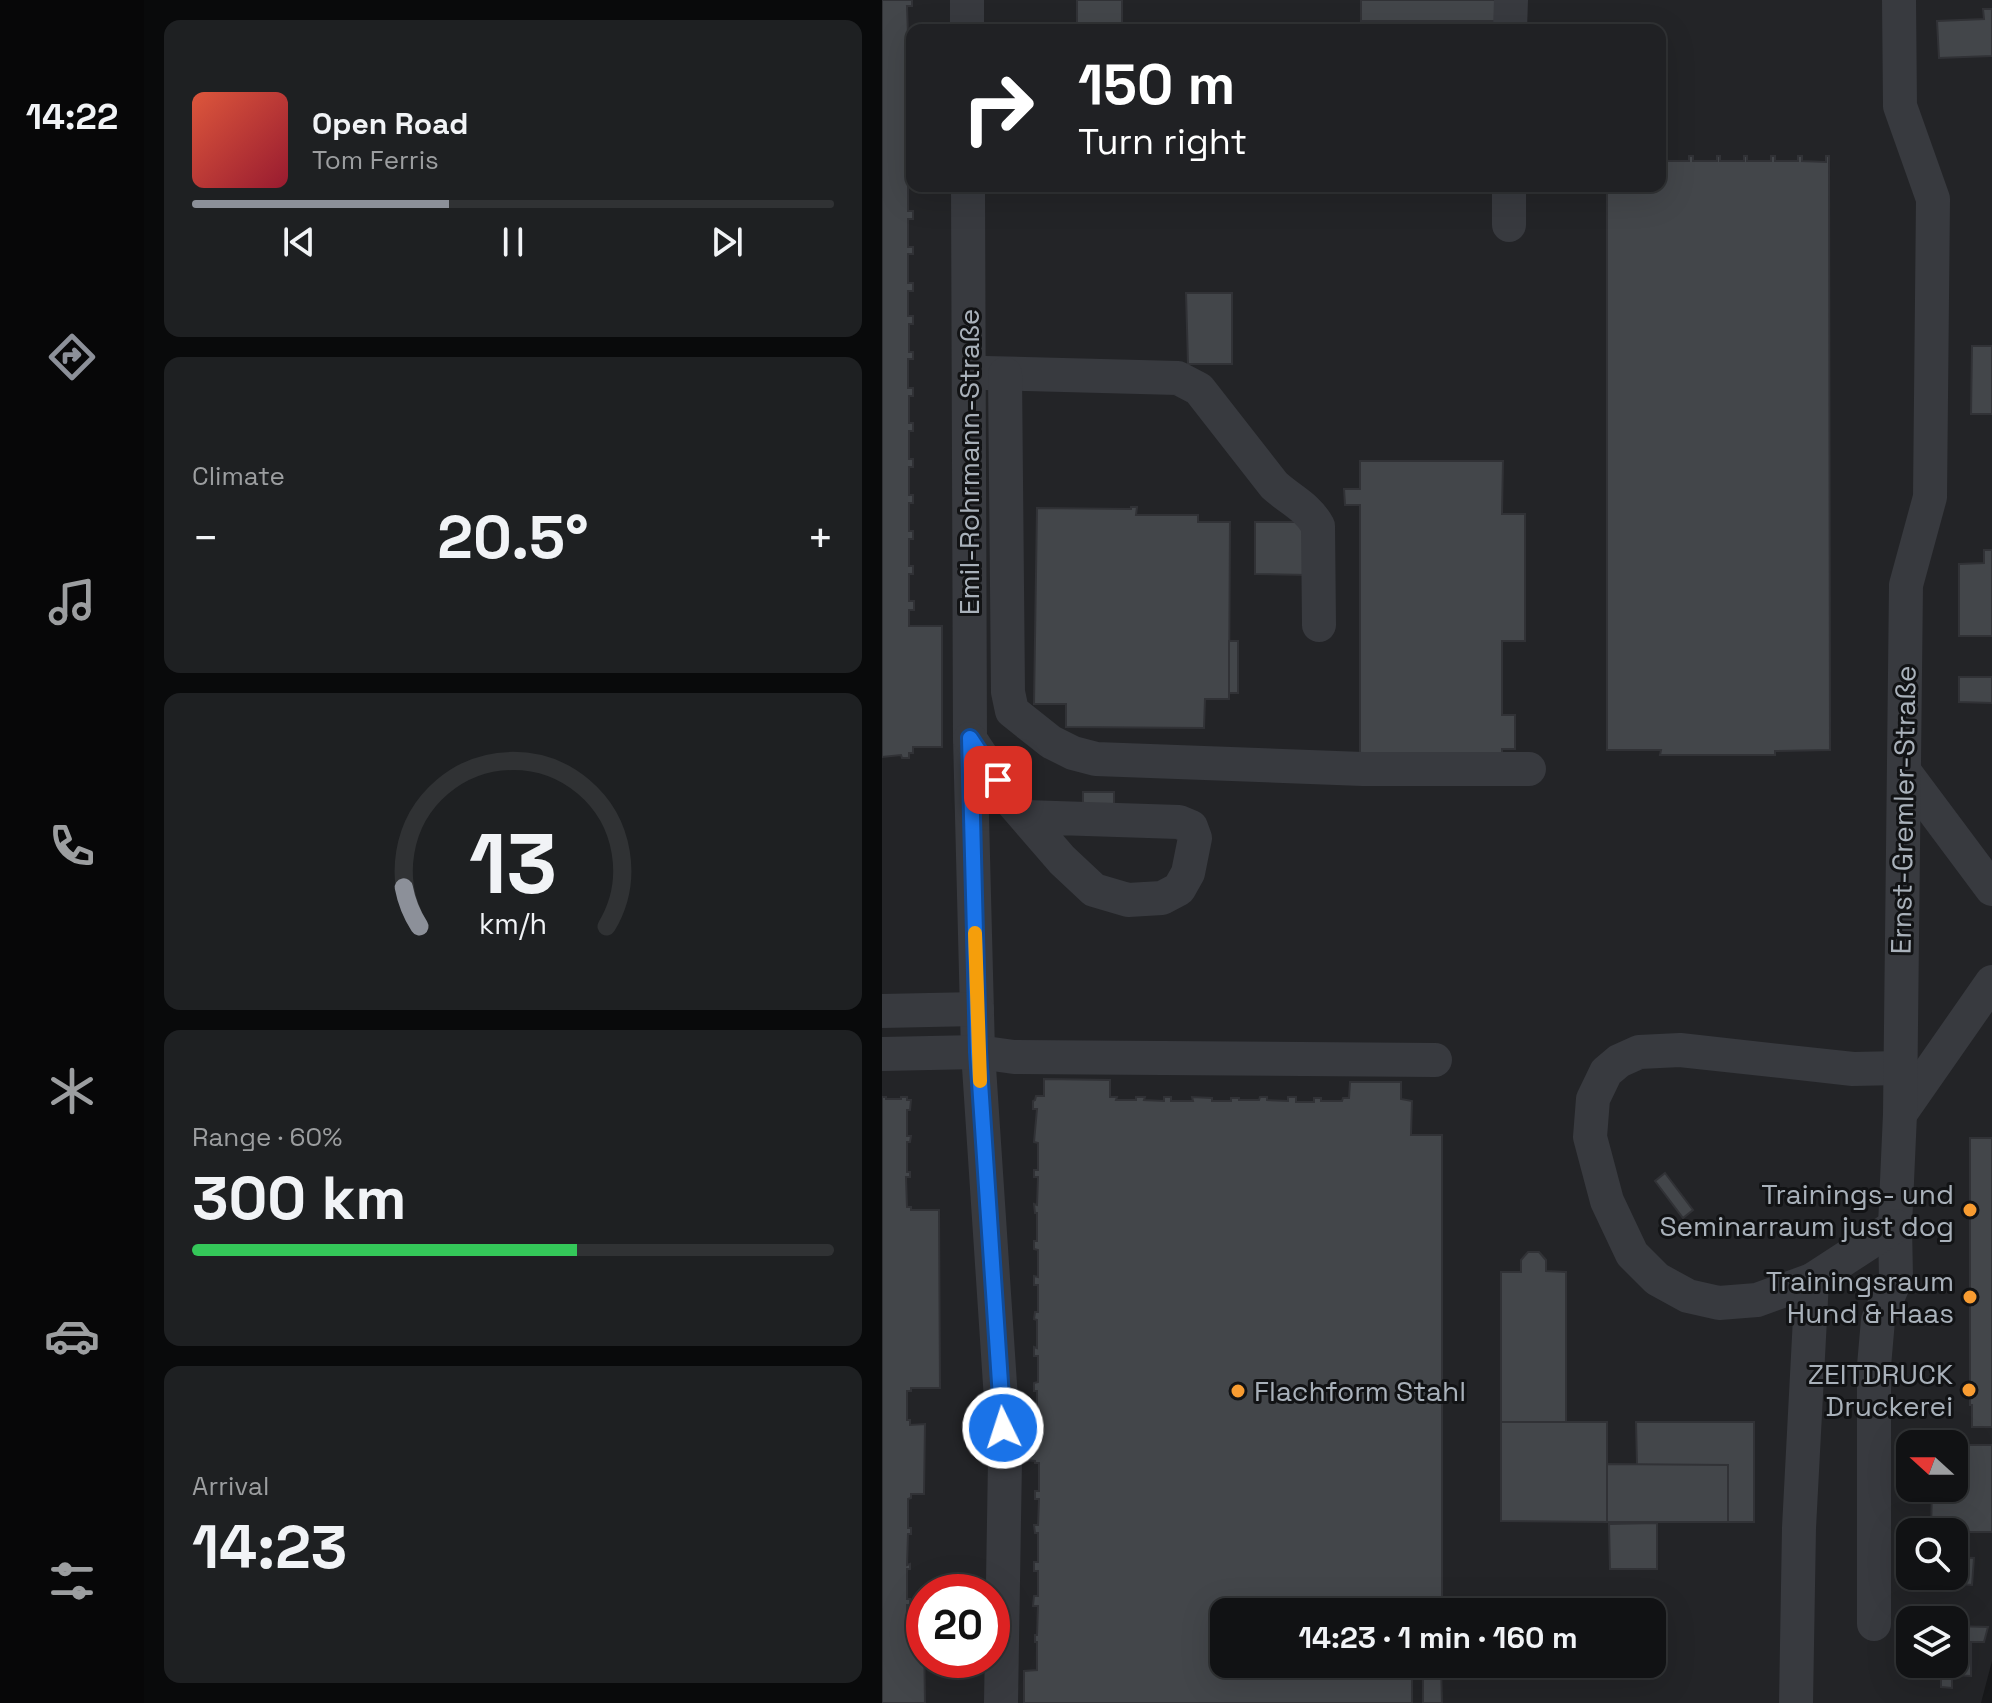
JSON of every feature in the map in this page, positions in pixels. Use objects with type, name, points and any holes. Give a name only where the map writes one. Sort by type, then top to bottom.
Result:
[{"type":"street","points":[[967,0],[967,24]]},
{"type":"street","points":[[1510,24],[1511,0]]},
{"type":"street","name":"Ernst-Gremler-Straße","points":[[1874,1624],[1874,1366],[1878,1320],[1896,1278],[1906,585],[1930,497],[1933,199],[1900,106],[1899,0]]},
{"type":"street","name":"Emil-Rohrmann-Straße","points":[[968,192],[970,738],[978,1052],[1005,1460],[1001,1703]]},
{"type":"street","points":[[1509,192],[1509,225]]},
{"type":"street","points":[[969,371],[1178,378],[1199,389],[1274,485],[1311,514],[1318,526],[1319,625]]},
{"type":"street","points":[[1005,374],[1008,692],[1012,711],[1051,742],[1073,753],[1096,759],[1363,769],[1529,769]]},
{"type":"street","points":[[970,738],[1025,817]]},
{"type":"street","points":[[1904,771],[1992,889]]},
{"type":"street","points":[[1900,1114],[1992,982]]},
{"type":"street","points":[[882,1011],[977,1009]]},
{"type":"street","points":[[1895,1226],[1812,1280],[1757,1300],[1719,1303],[1688,1296],[1657,1279],[1632,1254],[1607,1201],[1590,1137],[1593,1099],[1606,1072],[1619,1061],[1639,1052],[1680,1050],[1853,1069],[1900,1068]]},
{"type":"street","points":[[882,1054],[978,1052],[1014,1057],[1435,1060]]},
{"type":"street","points":[[1796,1703],[1799,1528],[1812,1280]]},
{"type":"shaded area","points":[[882,0],[1992,0],[1992,1661],[1981,1703],[882,1703]]},
{"type":"building","points":[[882,0],[912,0],[912,6],[907,6],[906,24],[906,192],[908,211],[913,211],[913,219],[908,219],[908,247],[913,247],[913,254],[908,254],[908,283],[913,283],[913,291],[908,291],[908,316],[913,316],[913,324],[909,324],[909,352],[913,352],[913,359],[908,359],[908,388],[913,388],[913,396],[909,396],[909,423],[913,423],[913,431],[909,431],[909,459],[913,459],[913,467],[909,467],[909,495],[913,495],[913,503],[909,503],[909,531],[913,531],[913,539],[909,539],[909,566],[913,566],[913,574],[909,574],[909,601],[914,601],[914,610],[909,610],[909,626],[942,626],[942,747],[913,747],[909,758],[902,758],[901,755],[882,757]]},
{"type":"building","points":[[1077,0],[1122,0],[1122,24],[1077,24]]},
{"type":"building","points":[[1361,0],[1502,0],[1502,21],[1361,21]]},
{"type":"building","points":[[1983,9],[1992,9],[1992,56],[1939,58],[1937,21],[1984,19]]},
{"type":"building","points":[[1689,156],[1693,156],[1693,161],[1717,161],[1717,156],[1720,156],[1720,161],[1744,161],[1744,156],[1747,156],[1747,161],[1771,161],[1771,156],[1775,156],[1775,161],[1798,161],[1798,156],[1802,156],[1802,161],[1826,162],[1826,156],[1829,156],[1830,750],[1775,751],[1775,755],[1660,755],[1661,750],[1607,750],[1607,192],[1666,192],[1666,161],[1689,161]]},
{"type":"building","points":[[1186,293],[1232,293],[1232,364],[1188,364]]},
{"type":"building","points":[[1972,346],[1992,346],[1992,414],[1971,414]]},
{"type":"building","points":[[1360,461],[1503,461],[1502,514],[1525,514],[1525,641],[1502,641],[1502,715],[1515,715],[1515,749],[1502,749],[1502,755],[1360,755],[1360,505],[1345,505],[1344,489],[1360,489]]},
{"type":"building","points":[[1137,507],[1136,515],[1198,515],[1198,522],[1230,522],[1229,699],[1205,699],[1204,728],[1066,727],[1066,704],[1034,704],[1037,508]]},
{"type":"building","points":[[1255,522],[1308,522],[1307,575],[1255,574]]},
{"type":"building","points":[[1984,550],[1992,550],[1992,636],[1959,636],[1959,564],[1984,563]]},
{"type":"building","points":[[1229,641],[1238,641],[1238,693],[1229,693]]},
{"type":"building","points":[[1959,677],[1992,677],[1992,703],[1959,702]]},
{"type":"building","points":[[1083,792],[1114,792],[1114,815],[1083,815]]},
{"type":"building","name":"Flachform Stahl","points":[[1044,1079],[1110,1080],[1110,1097],[1117,1097],[1116,1100],[1145,1097],[1144,1100],[1164,1101],[1164,1097],[1171,1097],[1171,1101],[1193,1101],[1192,1097],[1231,1101],[1231,1098],[1259,1100],[1260,1097],[1267,1097],[1267,1100],[1288,1101],[1288,1097],[1296,1097],[1296,1102],[1314,1102],[1314,1098],[1342,1101],[1349,1098],[1350,1082],[1401,1082],[1401,1099],[1412,1101],[1411,1135],[1442,1135],[1442,1598],[1210,1598],[1210,1678],[1412,1678],[1412,1703],[1024,1703],[1024,1671],[1037,1670],[1035,1635],[1038,1606],[1033,1606],[1034,1596],[1038,1596],[1038,1571],[1034,1571],[1034,1562],[1038,1562],[1038,1533],[1035,1533],[1034,1525],[1038,1525],[1039,1499],[1035,1499],[1035,1491],[1039,1491],[1039,1463],[1024,1460],[1024,1421],[1037,1419],[1034,1383],[1038,1382],[1038,1356],[1034,1356],[1034,1347],[1037,1348],[1037,1320],[1034,1319],[1035,1312],[1038,1312],[1038,1285],[1034,1285],[1034,1276],[1038,1277],[1038,1250],[1034,1249],[1037,1213],[1034,1204],[1037,1205],[1038,1177],[1034,1177],[1034,1170],[1038,1170],[1038,1143],[1034,1142],[1037,1109],[1033,1109],[1033,1101],[1036,1096],[1044,1096]]},
{"type":"building","points":[[882,1097],[907,1097],[911,1100],[910,1110],[907,1110],[907,1136],[911,1136],[910,1142],[907,1142],[907,1172],[910,1172],[910,1177],[906,1177],[907,1207],[911,1210],[939,1210],[940,1388],[911,1388],[907,1391],[907,1420],[910,1420],[910,1425],[925,1424],[924,1494],[911,1494],[908,1499],[908,1528],[911,1528],[911,1534],[908,1534],[907,1565],[910,1564],[910,1569],[906,1574],[906,1678],[925,1678],[925,1703],[882,1703]]},
{"type":"building","points":[[1970,1138],[1992,1138],[1992,1427],[1972,1427],[1970,1405]]},
{"type":"building","points":[[1665,1173],[1693,1210],[1683,1218],[1655,1181]]},
{"type":"building","points":[[1528,1252],[1539,1252],[1546,1260],[1546,1271],[1566,1272],[1566,1423],[1501,1422],[1501,1272],[1521,1272],[1521,1260]]},
{"type":"building","points":[[1501,1422],[1607,1422],[1607,1522],[1501,1521]]},
{"type":"building","points":[[1636,1422],[1754,1422],[1754,1522],[1728,1522],[1728,1465],[1637,1465]]},
{"type":"building","points":[[1968,1445],[1992,1445],[1992,1532],[1968,1532],[1968,1518],[1931,1518],[1932,1502],[1968,1502]]},
{"type":"building","points":[[1607,1464],[1728,1465],[1728,1522],[1607,1522]]},
{"type":"building","points":[[1657,1523],[1657,1569],[1610,1569],[1609,1524]]},
{"type":"building","points":[[1968,1558],[1974,1558],[1972,1585],[1968,1585]]},
{"type":"building","points":[[1968,1626],[1988,1627],[1984,1642],[1971,1642],[1971,1676],[1968,1676]]},
{"type":"building","points":[[1423,1678],[1441,1678],[1442,1703],[1423,1703]]},
{"type":"building","points":[[1941,1678],[1952,1678],[1952,1688],[1941,1687]]},
{"type":"slow traffic","points":[[975,933],[980,1081]]},
{"type":"place","name":"Trainings- und Seminarraum just dog","points":[[1970,1210]]},
{"type":"place","name":"Trainingsraum Hund & Haas","points":[[1970,1297]]},
{"type":"place","name":"ZEITDRUCK Druckerei","points":[[1969,1390]]},
{"type":"place","name":"Flachform Stahl","points":[[1238,1391]]},
{"type":"route","points":[[998,780],[970,738],[978,1052],[1003,1428]]}]
